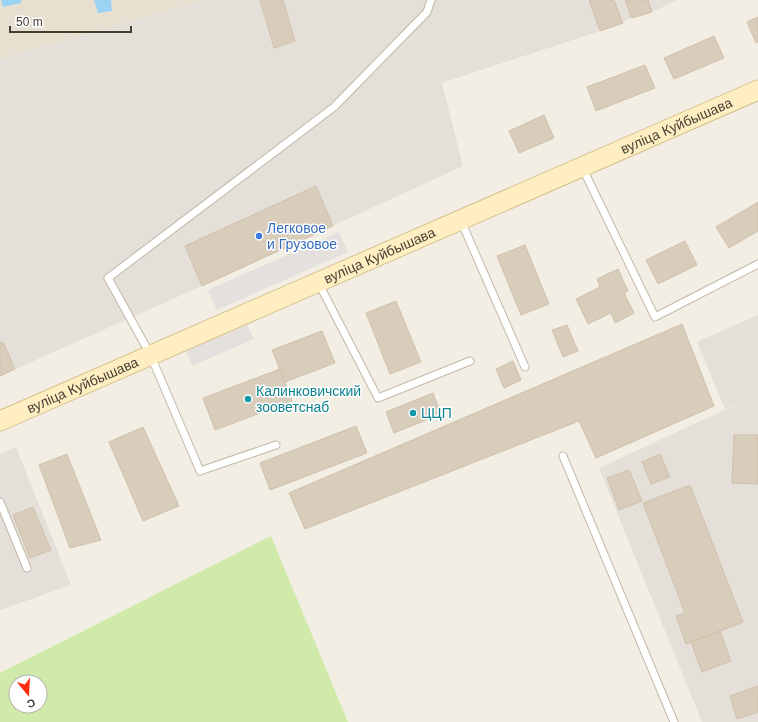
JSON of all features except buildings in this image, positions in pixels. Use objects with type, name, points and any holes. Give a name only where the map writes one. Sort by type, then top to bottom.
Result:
[{"type":"main road","name":"вуліца Куйбышава","points":[[0,420],[758,90]]},
{"type":"lane","points":[[276,445],[200,471],[150,354],[108,278],[334,107],[427,12],[431,0]]},
{"type":"lane","points":[[582,167],[655,317],[758,264]]},
{"type":"lane","points":[[461,219],[525,367]]},
{"type":"lane","points":[[318,282],[378,398],[470,361]]},
{"type":"lane","points":[[564,456],[674,722]]},
{"type":"lane","points":[[0,502],[27,568]]},
{"type":"shaded area","points":[[0,0],[205,0],[0,59]]},
{"type":"shaded area","points":[[205,0],[678,0],[652,12],[632,18],[600,31],[442,83],[463,166],[202,286],[0,376],[0,59]]},
{"type":"shaded area","points":[[339,232],[348,252],[217,310],[208,290]]},
{"type":"shaded area","points":[[758,315],[758,722],[702,722],[599,468],[742,402],[725,409],[697,342]]},
{"type":"shaded area","points":[[247,325],[254,339],[192,366],[186,351]]},
{"type":"shaded area","points":[[16,447],[71,585],[0,610],[0,454]]},
{"type":"green space","points":[[271,536],[348,722],[0,722],[0,673]]},
{"type":"water","points":[[1,0],[21,0],[21,3],[3,7]]},
{"type":"water","points":[[94,0],[111,0],[112,11],[98,13]]},
{"type":"place","name":"Легковое и Грузовое","points":[[259,236]]},
{"type":"place","name":"Калинковичский зооветснаб","points":[[248,399]]},
{"type":"place","name":"ЦЦП","points":[[413,413]]}]
